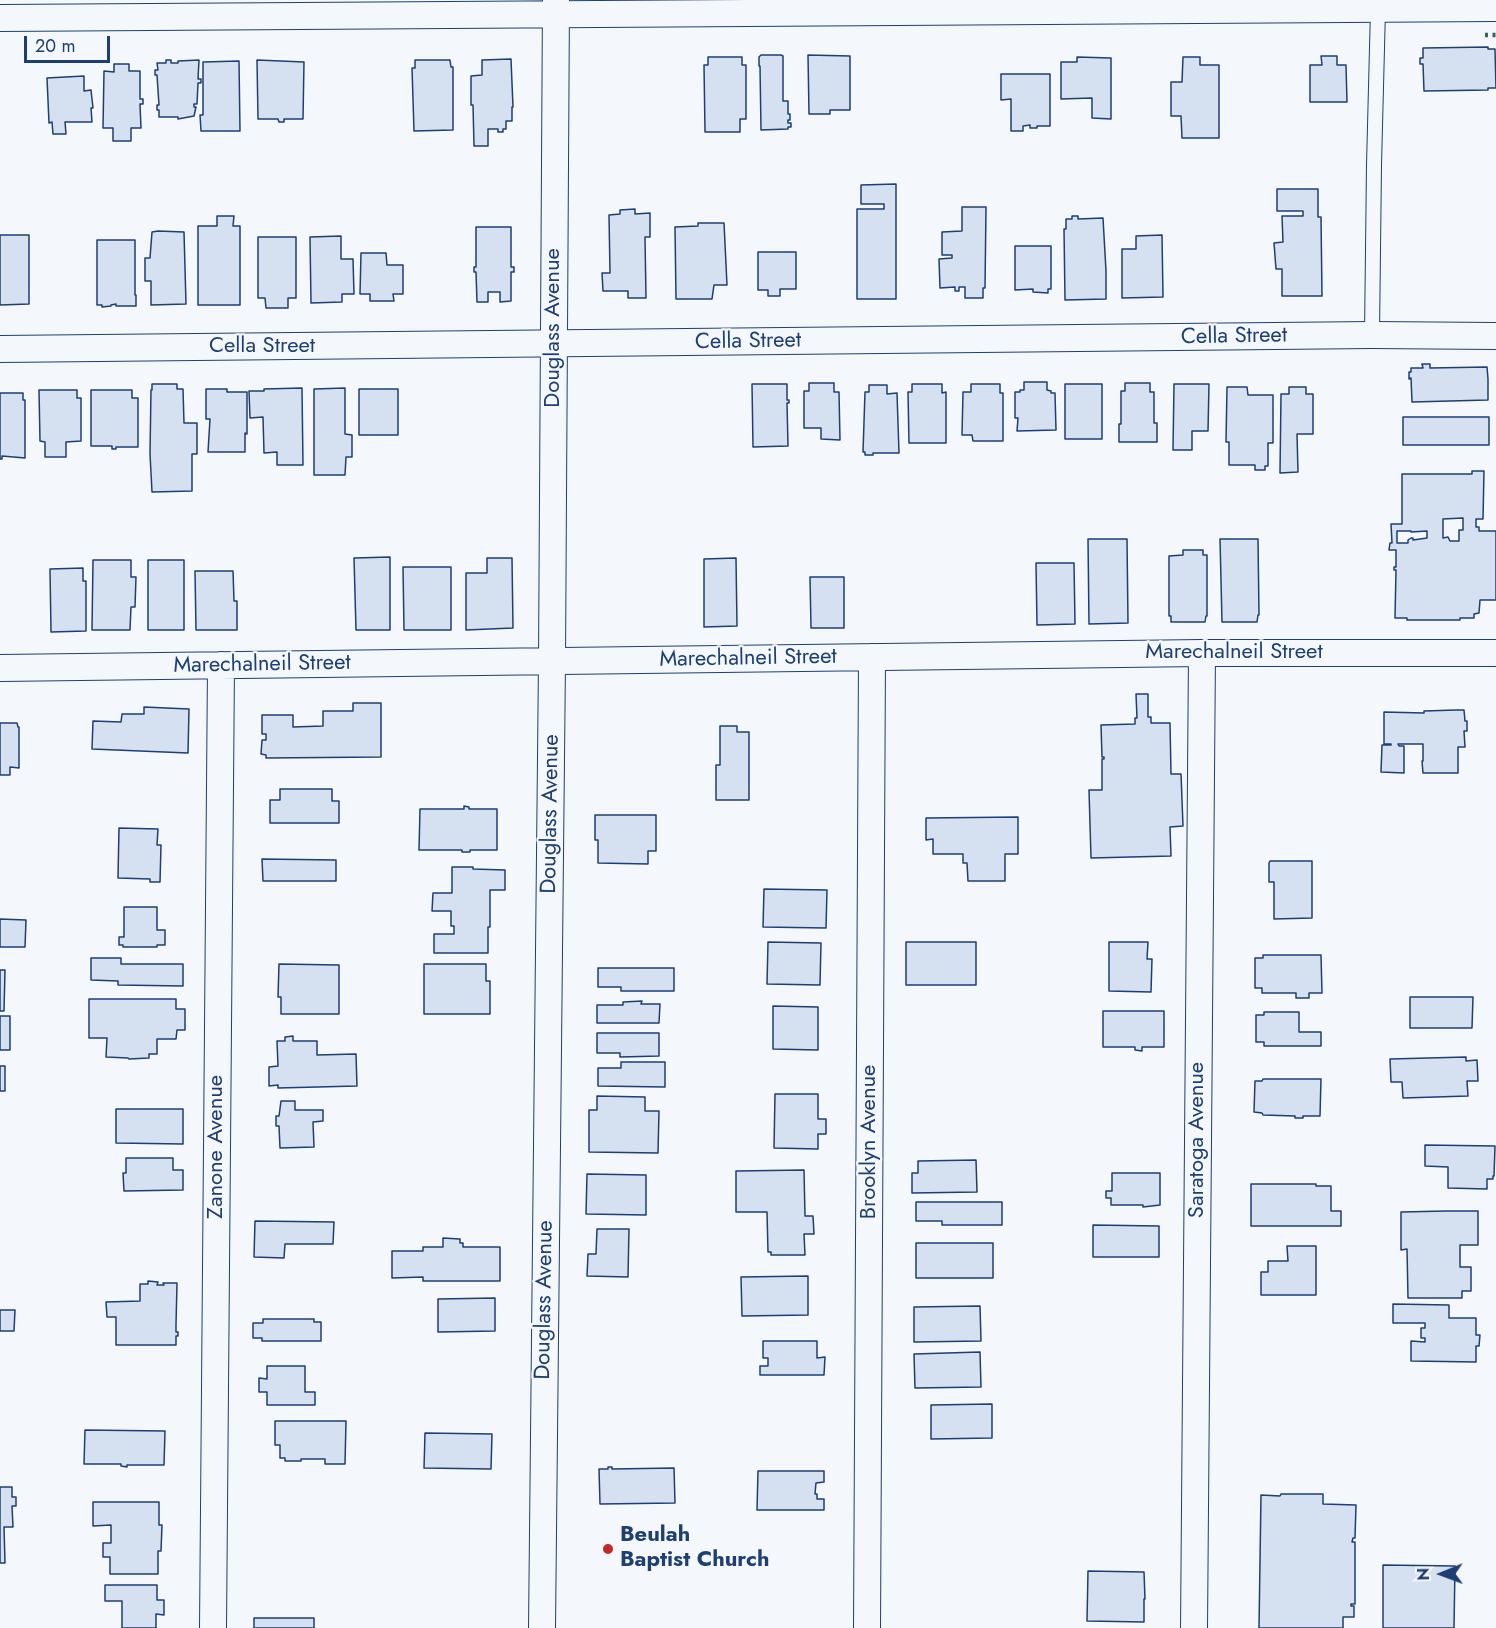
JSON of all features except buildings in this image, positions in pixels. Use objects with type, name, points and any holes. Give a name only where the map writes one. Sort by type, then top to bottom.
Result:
[{"type":"street","points":[[0,18],[556,7],[1496,8]]},
{"type":"street","name":"Douglass Avenue","points":[[542,1628],[556,7]]},
{"type":"street","name":"Cella Street","points":[[0,349],[1372,335],[1496,336]]},
{"type":"street","name":"Marechalneil Street","points":[[0,668],[1202,653],[1496,653]]},
{"type":"street","name":"Saratoga Avenue","points":[[1194,1628],[1202,653]]},
{"type":"street","name":"Brooklyn Avenue","points":[[867,1628],[872,657]]},
{"type":"street","name":"Zanone Avenue","points":[[213,1628],[221,665]]},
{"type":"lane","points":[[1372,335],[1378,9]]},
{"type":"hedge","points":[[1485,35],[1496,35]]},
{"type":"place","name":"Beulah Baptist Church","points":[[608,1549]]}]
